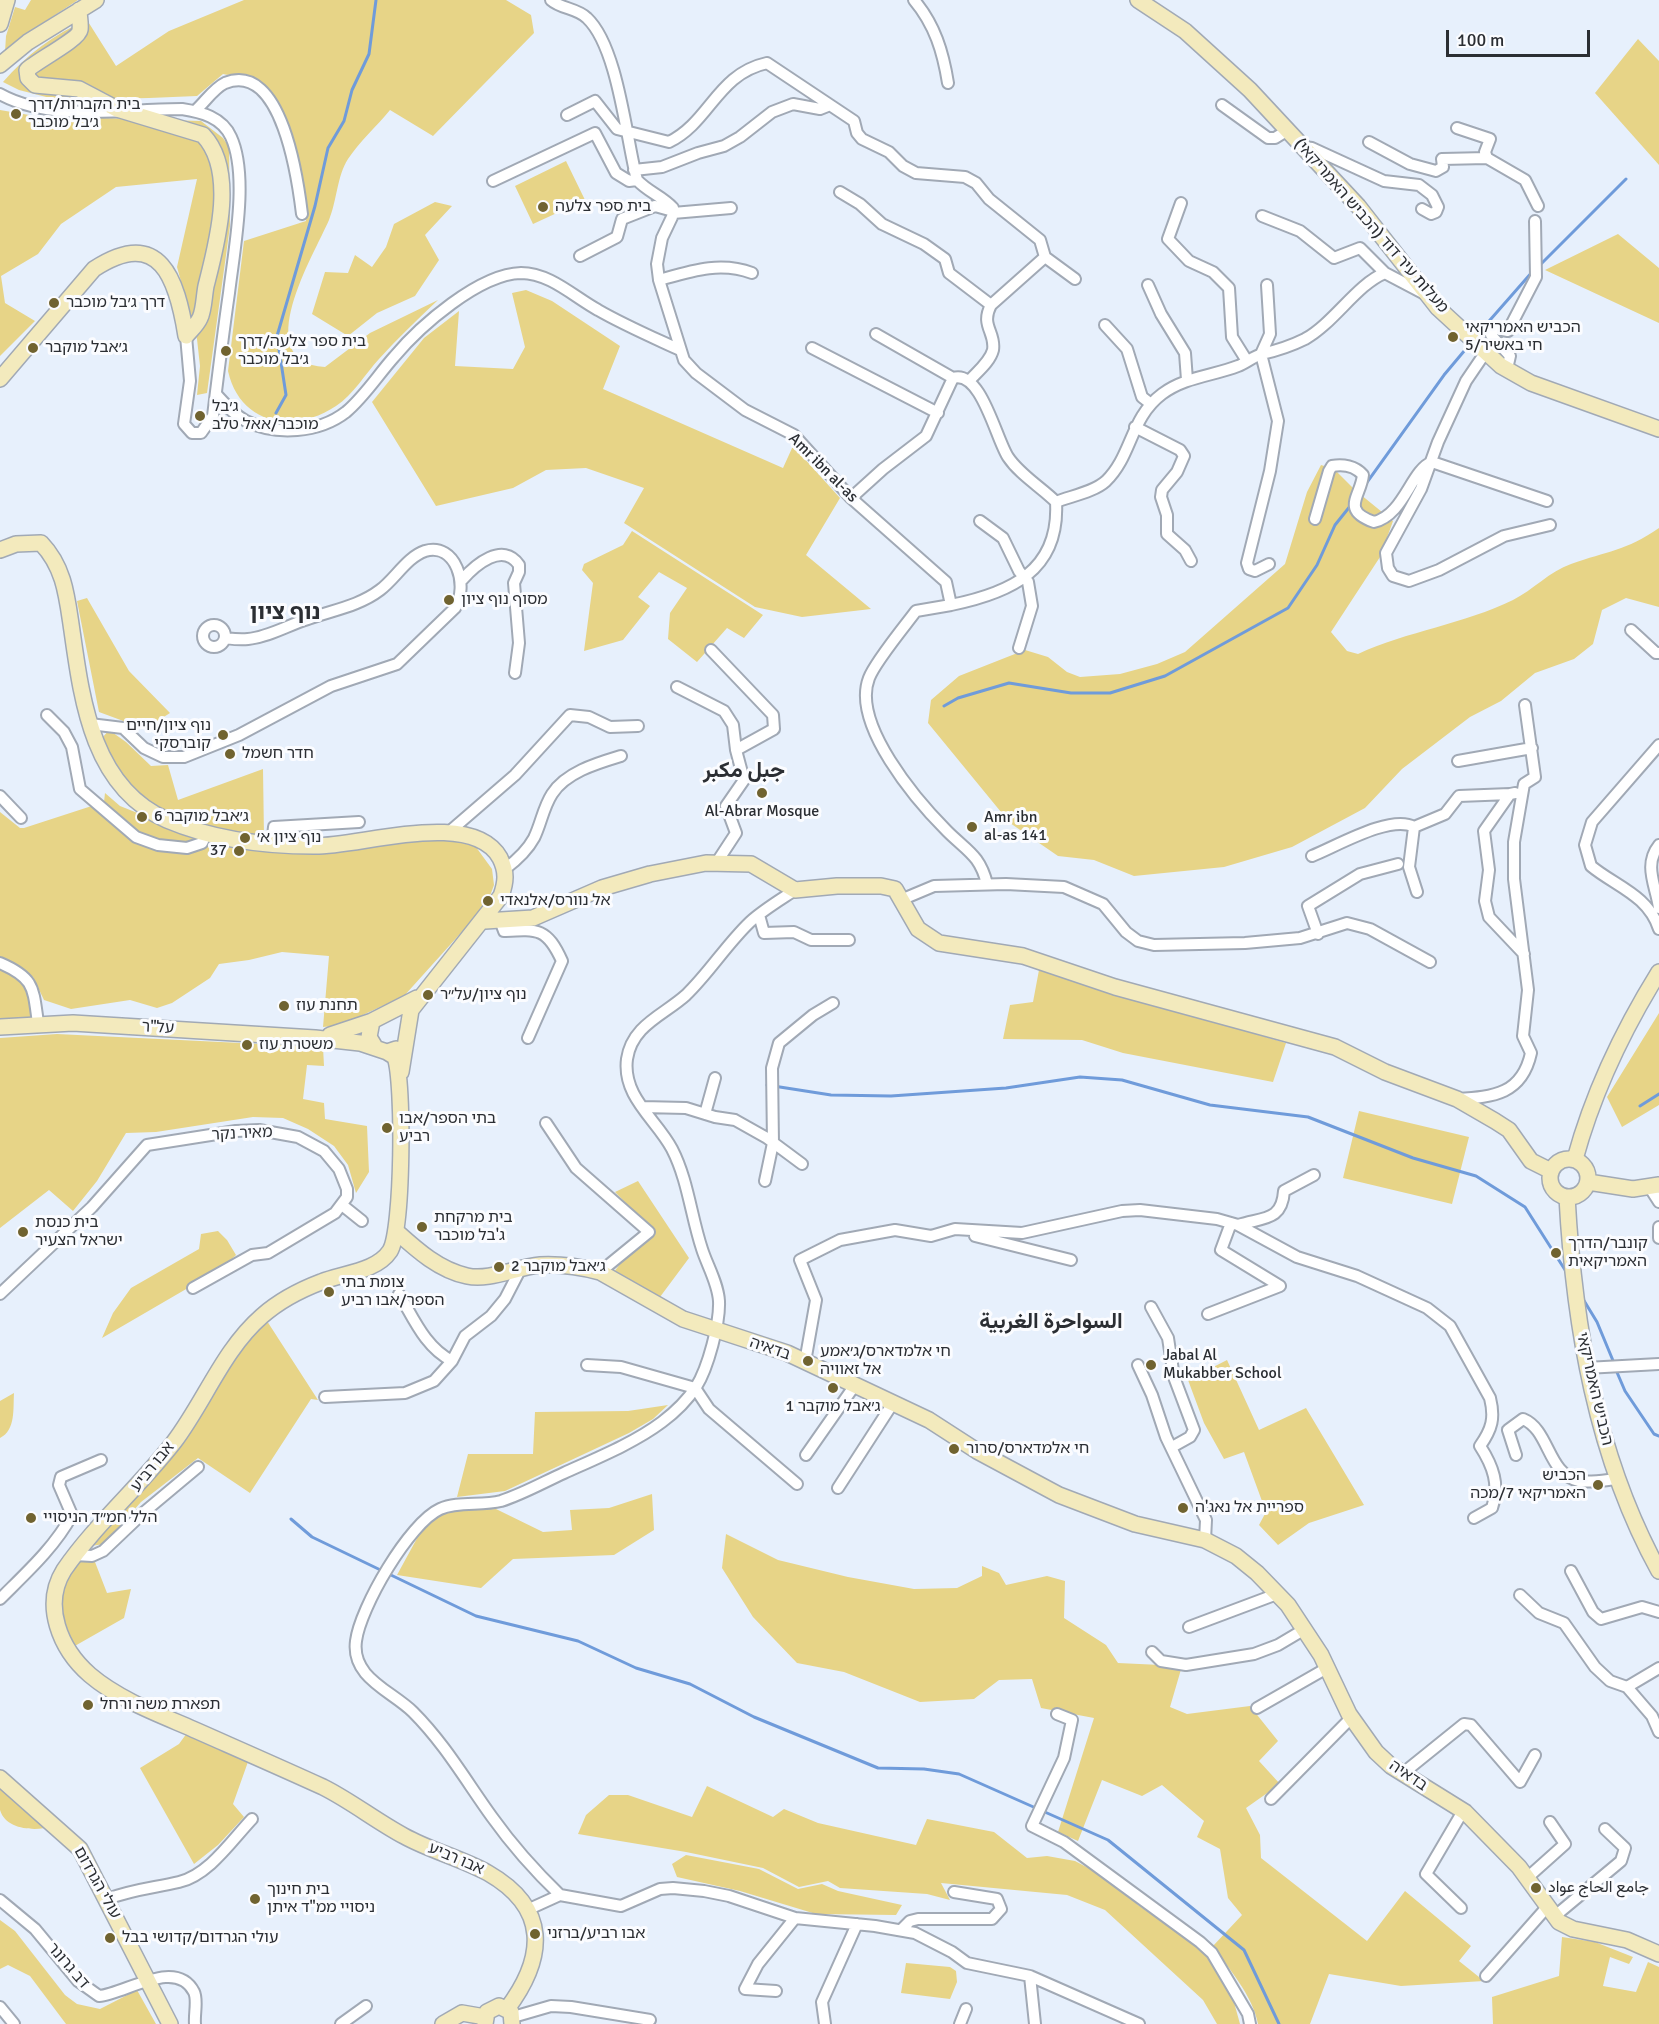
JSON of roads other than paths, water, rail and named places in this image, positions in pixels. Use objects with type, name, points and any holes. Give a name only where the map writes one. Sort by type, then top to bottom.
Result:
[{"type":"street","points":[[0,24],[7,0]]},
{"type":"street","points":[[0,66],[28,42],[96,0]]},
{"type":"street","points":[[551,0],[557,6],[576,10],[588,19],[597,34],[609,60],[636,175],[645,188],[663,198],[673,212]]},
{"type":"street","points":[[914,0],[933,28],[941,48],[948,83]]},
{"type":"street","name":"מעלות עיר דוד (הכביש האמריקאי)","points":[[1138,0],[1185,31],[1250,90],[1358,206],[1427,295],[1485,352],[1507,369],[1531,383],[1659,429]]},
{"type":"street","points":[[79,10],[81,30],[77,37],[35,63],[27,70],[28,78],[35,85],[79,89],[117,109],[203,135],[212,145],[219,162],[222,181],[217,243],[201,318],[186,336]]},
{"type":"street","points":[[567,115],[595,101],[613,126],[669,142],[688,129],[731,80],[767,63],[854,121],[857,133],[862,139],[889,152],[909,170],[916,173],[965,177],[976,183],[989,199],[1040,240],[1045,257],[1075,279]]},
{"type":"street","points":[[195,111],[215,89],[227,82],[245,82],[256,86],[265,94],[283,125],[290,144],[297,170],[302,214]]},
{"type":"street","points":[[0,94],[26,105],[69,112],[117,109],[195,111],[214,118],[228,132],[236,155],[239,180],[239,214],[213,416],[207,428],[201,433],[192,433],[184,424],[190,381],[186,336],[176,290],[164,268],[141,252],[110,259],[94,269],[0,379]]},
{"type":"street","points":[[493,181],[595,134],[616,173],[629,181],[636,175],[724,146],[740,137],[772,112],[793,104],[820,109],[830,105]]},
{"type":"street","points":[[1222,105],[1268,138],[1275,138],[1288,130]]},
{"type":"street","points":[[1457,128],[1490,139],[1485,152],[1487,158]]},
{"type":"street","points":[[1369,142],[1410,164],[1440,171],[1443,167],[1442,159],[1487,158],[1525,180],[1538,206]]},
{"type":"street","points":[[1303,147],[1312,148],[1384,181],[1419,184],[1437,202],[1436,212],[1431,214],[1422,209]]},
{"type":"street","points":[[1401,183],[1410,164]]},
{"type":"street","points":[[840,192],[860,204],[882,224],[924,244],[945,259],[948,273],[991,305]]},
{"type":"street","points":[[1182,203],[1168,240],[1189,261],[1213,272],[1228,288],[1232,337],[1247,362]]},
{"type":"street","points":[[580,256],[617,237],[622,219],[655,206],[673,212],[731,208]]},
{"type":"street","name":"Amr ibn al-as","points":[[673,212],[659,252],[659,280],[680,350],[696,373],[745,410],[794,435],[851,498],[946,582],[951,605]]},
{"type":"street","points":[[1262,216],[1300,231],[1334,258],[1360,248],[1385,273],[1427,295]]},
{"type":"street","points":[[1507,369],[1510,356],[1491,335],[1492,328],[1508,331],[1536,277],[1535,221]]},
{"type":"street","points":[[969,381],[988,360],[993,350],[992,338],[986,326],[987,314],[991,305],[1045,257]]},
{"type":"street","points":[[659,280],[710,266],[739,268],[752,273]]},
{"type":"street","points":[[1056,502],[1105,482],[1118,466],[1135,426],[1151,404],[1163,393],[1187,380],[1247,362],[1261,354],[1276,352],[1312,335],[1372,278],[1385,273]]},
{"type":"street","points":[[216,394],[230,410],[258,426],[294,430],[331,422],[358,400],[395,355],[434,319],[486,282],[510,274],[545,277],[598,310],[680,350]]},
{"type":"street","points":[[1148,285],[1161,314],[1185,353],[1187,380]]},
{"type":"street","points":[[1267,285],[1270,334],[1261,354],[1267,370],[1278,421],[1270,471],[1247,563],[1249,569],[1255,571],[1269,564]]},
{"type":"street","points":[[1105,325],[1127,349],[1142,396],[1151,404]]},
{"type":"street","points":[[876,334],[953,378],[960,376],[969,381],[977,389],[1008,457],[1056,502],[1057,522],[1039,566],[1006,588],[951,605],[916,611],[868,679],[865,707],[875,736],[890,759],[948,832],[978,859],[987,884]]},
{"type":"street","points":[[812,348],[938,413]]},
{"type":"street","points":[[1485,352],[1466,381],[1421,489],[1386,553],[1388,568],[1393,576],[1409,581],[1438,570],[1504,536],[1550,525]]},
{"type":"street","points":[[851,498],[883,469],[926,436],[953,378]]},
{"type":"street","points":[[1135,426],[1180,450],[1184,456],[1177,472],[1162,490],[1161,497],[1167,515],[1167,534],[1185,550],[1191,561]]},
{"type":"street","points":[[1432,462],[1547,501]]},
{"type":"street","points":[[1316,519],[1332,466],[1350,467],[1363,475],[1355,495],[1355,506],[1362,516],[1374,522],[1388,515],[1422,470],[1432,462]]},
{"type":"street","points":[[980,521],[1002,538],[1025,577],[1031,592],[1032,606],[1019,648]]},
{"type":"street","points":[[0,550],[16,544],[41,543],[53,556],[65,582],[75,651],[90,724],[108,769],[127,794],[145,808],[167,820],[207,833],[272,844],[318,847],[449,832],[476,838],[488,844],[495,851],[505,869],[506,883],[492,920],[420,995],[372,1021],[368,1032],[381,1049],[398,1048],[406,1034],[402,1019],[388,1013]]},
{"type":"street","points":[[90,724],[123,728],[144,748],[168,758],[184,757],[210,747],[239,735],[330,686],[397,664],[455,608],[461,596],[462,580],[453,561],[444,553],[427,550],[414,557],[377,592],[355,604],[250,639],[225,638],[223,629],[214,625],[198,634]]},
{"type":"street","points":[[462,580],[482,561],[492,556],[509,557],[519,565],[519,573],[514,583],[519,644],[515,673]]},
{"type":"street","points":[[1631,630],[1656,653],[1659,653]]},
{"type":"street","points":[[711,650],[773,715],[774,729],[736,750]]},
{"type":"street","points":[[677,687],[724,711],[733,725],[736,750],[744,780],[726,806],[736,833],[717,862]]},
{"type":"street","points":[[1457,1099],[1485,1098],[1514,1086],[1528,1066],[1531,1053],[1523,1036],[1528,990],[1514,879],[1514,842],[1522,792],[1524,784],[1535,777],[1525,705]]},
{"type":"street","points":[[47,715],[64,732],[72,747],[80,789],[136,837],[158,845],[187,848],[202,843],[207,833]]},
{"type":"street","points":[[449,832],[514,775],[570,716],[589,717],[610,727],[638,726]]},
{"type":"street","points":[[1658,918],[1625,886],[1591,866],[1585,844],[1592,822],[1659,745]]},
{"type":"street","points":[[1458,761],[1532,748]]},
{"type":"street","points":[[505,869],[520,857],[534,837],[541,815],[553,792],[573,776],[594,764],[621,756]]},
{"type":"street","points":[[1312,856],[1387,824],[1406,823],[1414,827],[1445,814],[1458,796],[1522,792]]},
{"type":"street","points":[[1510,794],[1484,831],[1489,870],[1485,901],[1489,917],[1524,954]]},
{"type":"street","points":[[0,796],[21,818]]},
{"type":"street","points":[[272,844],[274,827],[334,826],[359,822]]},
{"type":"street","points":[[1414,827],[1409,867],[1417,892]]},
{"type":"street","points":[[1658,918],[1650,868],[1651,858],[1659,845]]},
{"type":"street","points":[[492,920],[532,918],[602,888],[650,874],[717,862],[751,864],[795,890]]},
{"type":"street","points":[[1318,934],[1308,906],[1360,874],[1398,864]]},
{"type":"street","points":[[903,899],[934,886],[987,884],[1064,887],[1088,895],[1103,904],[1126,932],[1138,941],[1154,945],[1245,943],[1318,934],[1347,923],[1360,926],[1430,962]]},
{"type":"street","points":[[560,1895],[513,1845],[452,1756],[413,1712],[365,1674],[356,1651],[356,1640],[362,1620],[396,1554],[410,1535],[434,1513],[443,1507],[481,1505],[510,1498],[599,1457],[662,1422],[695,1388],[706,1367],[719,1314],[718,1291],[701,1248],[680,1166],[671,1146],[634,1097],[627,1074],[627,1059],[638,1033],[648,1022],[688,993],[713,962],[759,915],[795,890],[837,886],[881,886],[895,889],[903,899],[918,929],[939,943],[1023,956],[1072,975],[1145,996],[1315,1039],[1384,1072],[1457,1099],[1509,1130],[1530,1161],[1551,1171]]},
{"type":"street","points":[[759,915],[765,933],[794,932],[811,940],[849,940]]},
{"type":"street","points":[[492,920],[504,931],[535,929],[554,942],[562,961],[528,1038]]},
{"type":"street","points":[[0,963],[19,971],[31,984],[38,1023]]},
{"type":"street","points":[[1575,1159],[1597,1090],[1659,972]]},
{"type":"street","name":"אבו רביע","points":[[420,995],[411,1010],[400,1081],[397,1232],[389,1253],[376,1263],[320,1282],[286,1298],[248,1329],[226,1357],[176,1439],[75,1555],[57,1581],[54,1611],[71,1654],[91,1676],[144,1708],[326,1789],[404,1836],[486,1872],[506,1886],[527,1910],[536,1928],[537,1948],[528,1977],[511,2016]]},
{"type":"street","points":[[765,1181],[773,1143],[772,1068],[779,1043],[813,1015],[833,1003]]},
{"type":"street","name":"על\"ר","points":[[315,1038],[342,1033],[372,1021]]},
{"type":"street","name":"על\"ר","points":[[0,1027],[38,1023],[73,1023],[315,1038],[381,1049]]},
{"type":"street","name":"אבו רביע","points":[[381,1049],[395,1057],[400,1081]]},
{"type":"street","points":[[705,1114],[715,1078]]},
{"type":"street","points":[[642,1107],[686,1108],[735,1120],[802,1164]]},
{"type":"street","points":[[546,1123],[576,1168],[591,1184],[649,1232],[600,1272]]},
{"type":"street","name":"מאיר נקר","points":[[0,1294],[92,1207],[147,1145],[236,1131],[259,1130],[298,1137],[324,1151],[339,1169],[347,1189],[347,1197],[342,1205]]},
{"type":"street","points":[[1575,1159],[1584,1165],[1588,1182],[1578,1195],[1567,1197],[1552,1188],[1551,1171],[1558,1162],[1575,1159]]},
{"type":"street","points":[[1208,1314],[1280,1286],[1221,1250],[1235,1224],[1277,1214],[1283,1206],[1284,1191],[1314,1175]]},
{"type":"street","points":[[1588,1182],[1621,1188],[1654,1187],[1659,1202]]},
{"type":"street","name":"הכביש האמריקאי","points":[[1567,1197],[1571,1265],[1586,1368],[1617,1479],[1659,1571]]},
{"type":"street","points":[[193,1288],[252,1255],[268,1253],[329,1219],[342,1205],[362,1221]]},
{"type":"street","points":[[805,1362],[816,1300],[800,1260],[840,1240],[904,1229],[917,1236],[931,1236],[955,1229],[984,1233],[1022,1233],[1122,1211],[1140,1210],[1235,1224],[1296,1257],[1357,1276],[1427,1308],[1445,1319],[1490,1398],[1493,1411],[1490,1432],[1480,1446],[1489,1460],[1496,1481],[1496,1496],[1492,1508],[1474,1518]]},
{"type":"street","points":[[1659,1227],[1659,1239]]},
{"type":"street","points":[[955,1229],[994,1243],[1071,1260]]},
{"type":"street","name":"בדאיה","points":[[397,1232],[430,1259],[467,1276],[478,1277],[540,1265],[600,1272],[683,1320],[805,1362],[929,1420],[986,1456],[1059,1495],[1135,1524],[1204,1540],[1236,1556],[1277,1594],[1305,1629],[1352,1717],[1376,1752],[1402,1774],[1463,1811],[1527,1878],[1559,1922],[1573,1929],[1627,1940],[1659,1954]]},
{"type":"street","points":[[325,1397],[405,1393],[435,1381],[452,1361],[465,1336],[491,1316],[505,1299],[521,1268]]},
{"type":"street","points":[[399,1294],[436,1353],[452,1361]]},
{"type":"street","points":[[1151,1307],[1168,1338],[1174,1377],[1194,1430],[1190,1437],[1172,1447]]},
{"type":"street","points":[[1586,1368],[1659,1364]]},
{"type":"street","points":[[586,1365],[621,1367],[695,1388],[709,1409],[797,1484]]},
{"type":"street","points":[[1138,1365],[1172,1447],[1206,1520],[1204,1540]]},
{"type":"street","points":[[806,1455],[855,1385]]},
{"type":"street","points":[[838,1488],[893,1403]]},
{"type":"street","points":[[1516,1455],[1509,1430],[1523,1419],[1532,1423],[1558,1467],[1567,1476],[1579,1481],[1617,1479]]},
{"type":"street","points":[[0,1599],[35,1565],[64,1530],[72,1515],[59,1485],[61,1477],[101,1460]]},
{"type":"street","points":[[75,1555],[92,1556],[103,1551],[142,1513],[198,1467]]},
{"type":"street","points":[[1571,1571],[1593,1612],[1601,1619],[1642,1607],[1659,1612]]},
{"type":"street","points":[[1189,1627],[1277,1594]]},
{"type":"street","points":[[1520,1595],[1539,1613],[1564,1623],[1595,1667],[1610,1681],[1627,1687],[1652,1716],[1659,1732]]},
{"type":"street","points":[[1152,1652],[1161,1661],[1186,1665],[1254,1654],[1278,1645],[1305,1629]]},
{"type":"street","points":[[1257,1708],[1327,1668]]},
{"type":"street","points":[[1627,1687],[1659,1668]]},
{"type":"street","points":[[1057,1714],[1072,1720],[1064,1758],[1032,1826],[1064,1842],[1206,1947],[1248,2014],[1250,2024]]},
{"type":"street","points":[[1271,1799],[1352,1717]]},
{"type":"street","points":[[1402,1774],[1464,1724],[1471,1725],[1520,1782],[1535,1755]]},
{"type":"street","name":"עולי הגרדום","points":[[0,1778],[80,1849],[170,2024]]},
{"type":"street","points":[[1461,1908],[1426,1874],[1463,1811]]},
{"type":"street","points":[[107,1899],[139,1888],[178,1882],[199,1872],[252,1819]]},
{"type":"street","points":[[1527,1878],[1565,1844],[1550,1822]]},
{"type":"street","points":[[1486,1976],[1551,1911],[1621,1861],[1625,1848],[1605,1829]]},
{"type":"street","points":[[527,1910],[560,1895],[621,1905],[660,1889],[684,1889],[729,1896],[795,1918],[901,1930],[934,1942],[967,1963],[1030,1976],[1139,2024]]},
{"type":"street","points":[[901,1930],[910,1920],[918,1919],[992,1919],[1001,1909],[997,1899],[954,1892]]},
{"type":"street","name":"דב גרונר","points":[[0,1900],[35,1929],[89,1991],[99,1996],[109,1995],[148,1980]]},
{"type":"street","points":[[776,1990],[745,1989],[758,1964],[795,1918]]},
{"type":"street","points":[[825,2024],[822,2002],[857,1924]]},
{"type":"street","points":[[1030,1976],[1035,2024]]},
{"type":"street","points":[[148,1980],[171,1977],[186,1983],[194,1992],[195,2024]]},
{"type":"street","points":[[341,2024],[366,2006]]},
{"type":"street","points":[[443,2024],[462,2013],[485,2020],[494,2007],[511,2016],[551,2006],[571,2007],[650,2020]]},
{"type":"street","points":[[0,2007],[14,2024]]},
{"type":"street","points":[[960,2024],[966,2009]]},
{"type":"waterway","points":[[276,413],[286,395],[277,336],[315,206],[328,148],[344,121],[352,90],[369,54],[376,0]]},
{"type":"waterway","points":[[1540,265],[1626,179]]},
{"type":"waterway","points":[[1476,336],[1533,271]]},
{"type":"waterway","points":[[1365,485],[1444,375],[1470,344]]},
{"type":"waterway","points":[[944,706],[958,698],[1009,683],[1071,693],[1110,693],[1165,676],[1288,608],[1317,565],[1335,525],[1351,505]]},
{"type":"waterway","points":[[767,1085],[831,1095],[891,1096],[1006,1088],[1080,1077],[1122,1080],[1210,1105],[1308,1117],[1413,1158],[1476,1176],[1525,1207],[1567,1273]]},
{"type":"waterway","points":[[1640,1106],[1659,1094]]},
{"type":"waterway","points":[[1583,1299],[1597,1322],[1614,1363]]},
{"type":"waterway","points":[[1616,1370],[1625,1391],[1654,1434],[1659,1436]]},
{"type":"waterway","points":[[291,1519],[312,1537],[476,1616],[578,1641],[636,1668],[690,1684],[754,1717],[878,1768],[924,1769],[959,1774],[1108,1840],[1244,1950],[1279,2024]]},
{"type":"place","name":"בית הקברות/דרך ג׳בל מוכבר","points":[[16,114]]},
{"type":"place","name":"בית ספר צלעה","points":[[543,207]]},
{"type":"place","name":"דרך ג׳בל מוכבר","points":[[54,303]]},
{"type":"place","name":"הכביש האמריקאי 5/חי באשיר","points":[[1453,337]]},
{"type":"place","name":"ג׳אבל מוקבר","points":[[33,348]]},
{"type":"place","name":"בית ספר צלעה/דרך ג׳בל מוכבר","points":[[226,351]]},
{"type":"place","name":"ג׳בל מוכבר/אאל טלב","points":[[200,416]]},
{"type":"place","name":"מסוף נוף ציון","points":[[449,600]]},
{"type":"place","name":"נוף ציון/חיים קוברסקי","points":[[223,735]]},
{"type":"place","name":"חדר חשמל","points":[[230,754]]},
{"type":"place","name":"Al-Abrar Mosque","points":[[762,793]]},
{"type":"place","name":"ג׳אבל מוקבר 6","points":[[142,817]]},
{"type":"place","name":"Amr ibn al-as 141","points":[[972,827]]},
{"type":"place","name":"נוף ציון א׳","points":[[245,838]]},
{"type":"place","name":"37","points":[[239,851]]},
{"type":"place","name":"אל נוורס/אלנאדי","points":[[488,901]]},
{"type":"place","name":"נוף ציון/על״ר","points":[[428,995]]},
{"type":"place","name":"תחנת עוז","points":[[284,1006]]},
{"type":"place","name":"משטרת עוז","points":[[247,1045]]},
{"type":"place","name":"בתי הספר/אבו רביע","points":[[387,1128]]},
{"type":"place","name":"בית מרקחת ג'בל מוכבר","points":[[422,1227]]},
{"type":"place","name":"בית כנסת ישראל הצעיר","points":[[23,1232]]},
{"type":"place","name":"קונבר/הדרך האמריקאית","points":[[1556,1253]]},
{"type":"place","name":"ג׳אבל מוקבר 2","points":[[499,1267]]},
{"type":"place","name":"צומת בתי הספר/אבו רביע","points":[[329,1292]]},
{"type":"place","name":"חי אלמדארס/ג׳אמע אל זאוויה","points":[[808,1361]]},
{"type":"place","name":"Jabal Al Mukabber School","points":[[1151,1365]]},
{"type":"place","name":"ג׳אבל מוקבר 1","points":[[833,1388]]},
{"type":"place","name":"חי אלמדארס/סרור","points":[[954,1449]]},
{"type":"place","name":"הכביש האמריקאי 7/מכה","points":[[1598,1485]]},
{"type":"place","name":"ספריית אל נאג'ה","points":[[1183,1508]]},
{"type":"place","name":"הלל חמ״ד הניסויי","points":[[31,1518]]},
{"type":"place","name":"תפארת משה ורחל","points":[[88,1705]]},
{"type":"place","name":"جامع الحاج عواد","points":[[1536,1888]]},
{"type":"place","name":"בית חינוך ניסויי ממ\"ד איתן","points":[[255,1899]]},
{"type":"place","name":"אבו רביע/ברזני","points":[[535,1934]]},
{"type":"place","name":"עולי הגרדום/קדושי בבל","points":[[110,1938]]},
{"type":"district","name":"נוף ציון","points":[[285,613]]},
{"type":"district","name":"جبل مكبر","points":[[744,771]]},
{"type":"district","name":"السواحرة الغربية","points":[[1051,1322]]}]
